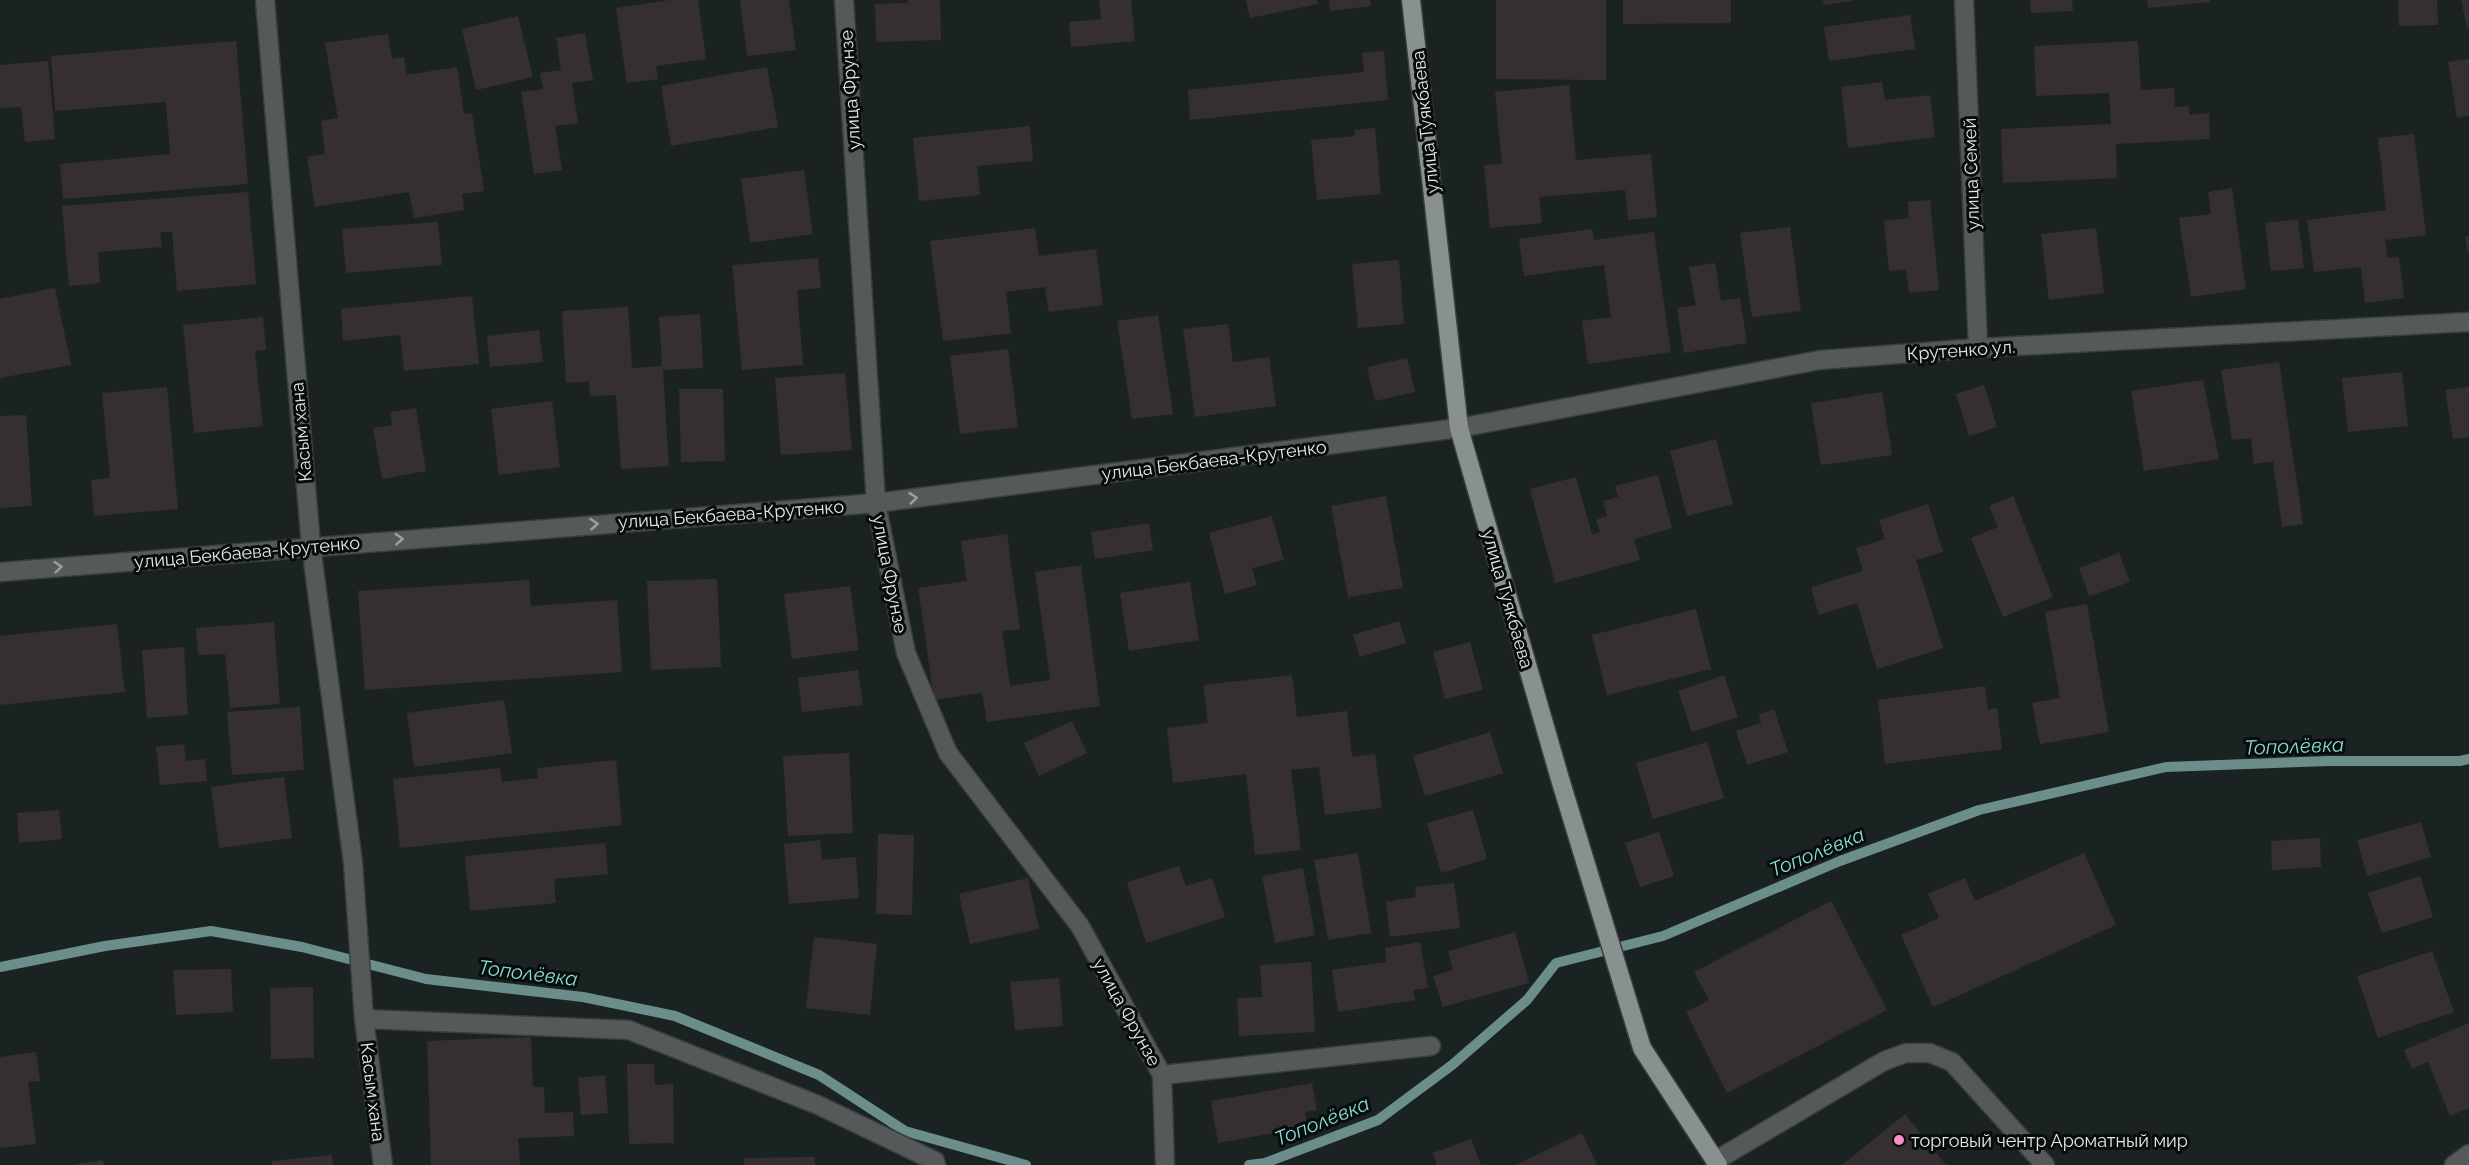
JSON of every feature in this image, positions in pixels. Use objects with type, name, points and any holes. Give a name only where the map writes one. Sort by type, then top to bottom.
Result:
[{"type":"main road","name":"улица Туякбаева","points":[[1411,0],[1459,428],[1560,779],[1642,1048],[1716,1164]]},
{"type":"street","name":"Касым хана","points":[[265,0],[311,546],[353,862],[364,1017],[383,1165]]},
{"type":"street","name":"улица Фрунзе","points":[[844,0],[876,502],[906,653],[948,753],[1080,926],[1162,1075],[1165,1165]]},
{"type":"street","name":"улица Семей","points":[[1964,0],[1978,348]]},
{"type":"street","name":"Крутенко ул.","points":[[1459,428],[1820,360],[1978,348],[2469,322]]},
{"type":"street","name":"улица Бекбаева-Крутенко","points":[[0,572],[876,502],[1459,428]]},
{"type":"street","points":[[364,1017],[629,1030],[818,1105],[935,1161],[936,1165]]},
{"type":"street","name":"улица Фрунзе","points":[[1162,1075],[1431,1046]]},
{"type":"street","points":[[1716,1164],[1884,1061],[1906,1053],[1930,1053],[1952,1062],[2045,1165]]},
{"type":"street","points":[[2454,1165],[2469,1154]]},
{"type":"building","points":[[670,0],[698,0],[706,59],[656,66],[658,79],[627,83],[616,8]]},
{"type":"building","points":[[740,0],[789,0],[796,50],[747,56]]},
{"type":"building","points":[[907,0],[940,0],[941,40],[876,42],[875,4],[908,3]]},
{"type":"building","points":[[1099,0],[1131,0],[1135,41],[1071,47],[1069,22],[1101,19]]},
{"type":"building","points":[[1246,0],[1317,0],[1318,4],[1250,18]]},
{"type":"building","points":[[1329,0],[1370,0],[1371,6],[1330,11]]},
{"type":"building","points":[[1496,0],[1606,0],[1606,80],[1496,79]]},
{"type":"building","points":[[1623,0],[1731,0],[1731,23],[1623,24]]},
{"type":"building","points":[[1823,0],[1853,0],[1853,1],[1824,5]]},
{"type":"building","points":[[2030,0],[2072,0],[2073,11],[2031,13]]},
{"type":"building","points":[[2147,0],[2210,0],[2210,2],[2148,8]]},
{"type":"building","points":[[2398,0],[2437,0],[2438,25],[2399,26]]},
{"type":"building","points":[[2461,0],[2469,0],[2469,27],[2467,27]]},
{"type":"building","points":[[1910,15],[1915,49],[1829,61],[1824,27]]},
{"type":"building","points":[[518,16],[533,77],[476,90],[462,29]]},
{"type":"building","points":[[585,33],[593,80],[572,83],[578,123],[555,126],[562,170],[534,174],[521,92],[543,89],[540,73],[561,70],[556,38]]},
{"type":"building","points":[[388,34],[392,59],[404,57],[407,75],[457,67],[464,114],[472,113],[484,191],[462,194],[464,210],[414,218],[409,192],[315,207],[307,157],[325,154],[321,121],[338,118],[325,43]]},
{"type":"building","points":[[236,41],[248,184],[63,199],[60,164],[170,154],[166,102],[55,111],[51,56]]},
{"type":"building","points":[[2138,41],[2141,90],[2174,88],[2175,107],[2189,106],[2189,115],[2209,113],[2210,139],[2116,144],[2117,178],[2003,183],[2001,129],[2111,124],[2109,93],[2036,96],[2034,46]]},
{"type":"building","points":[[1384,51],[1388,100],[1190,120],[1188,90],[1364,72],[1362,53]]},
{"type":"building","points":[[2469,59],[2469,116],[2457,118],[2448,62]]},
{"type":"building","points":[[48,61],[55,139],[25,142],[21,107],[0,108],[0,65]]},
{"type":"building","points":[[767,67],[778,127],[671,146],[661,86]]},
{"type":"building","points":[[1882,82],[1885,100],[1930,95],[1935,137],[1848,148],[1841,87]]},
{"type":"building","points":[[1569,85],[1576,160],[1651,154],[1657,217],[1628,220],[1625,190],[1539,197],[1542,223],[1490,228],[1484,165],[1502,164],[1495,92]]},
{"type":"building","points":[[1030,126],[1033,161],[977,166],[980,195],[919,201],[913,138]]},
{"type":"building","points":[[1375,128],[1381,194],[1317,200],[1311,140],[1355,136],[1354,130]]},
{"type":"building","points":[[2414,134],[2426,235],[2385,240],[2388,258],[2399,257],[2404,298],[2365,303],[2361,267],[2314,272],[2307,220],[2386,210],[2378,138]]},
{"type":"building","points":[[804,170],[813,234],[750,243],[741,179]]},
{"type":"building","points":[[2232,188],[2246,289],[2191,297],[2179,218],[2211,214],[2208,192]]},
{"type":"building","points":[[248,192],[256,284],[177,291],[172,232],[160,232],[162,247],[98,252],[100,283],[69,286],[62,206]]},
{"type":"building","points":[[1930,200],[1939,290],[1909,293],[1906,269],[1889,271],[1884,221],[1909,218],[1908,202]]},
{"type":"building","points":[[2298,219],[2304,268],[2271,271],[2265,223]]},
{"type":"building","points":[[438,222],[442,265],[346,273],[342,229]]},
{"type":"building","points":[[1790,227],[1801,311],[1752,317],[1740,233]]},
{"type":"building","points":[[1035,228],[1039,256],[1096,249],[1103,305],[1049,312],[1045,287],[1006,292],[1011,333],[943,341],[930,241]]},
{"type":"building","points":[[2096,228],[2104,293],[2049,300],[2041,234]]},
{"type":"building","points":[[1592,229],[1594,240],[1654,232],[1671,352],[1588,364],[1582,321],[1611,317],[1604,265],[1524,276],[1519,239]]},
{"type":"building","points":[[2469,236],[2469,253],[2468,253],[2465,237]]},
{"type":"building","points":[[818,258],[821,288],[797,290],[803,365],[742,370],[732,265]]},
{"type":"building","points":[[1399,260],[1404,324],[1358,328],[1352,264]]},
{"type":"building","points":[[1715,263],[1721,301],[1740,298],[1747,343],[1684,353],[1677,308],[1696,305],[1689,267]]},
{"type":"building","points":[[55,288],[71,365],[0,378],[0,299]]},
{"type":"building","points":[[472,296],[479,364],[404,371],[400,335],[343,341],[341,309]]},
{"type":"building","points":[[628,307],[632,368],[662,366],[659,317],[700,314],[703,368],[663,370],[669,466],[621,469],[616,395],[590,396],[589,381],[566,383],[562,311]]},
{"type":"building","points":[[1158,315],[1173,414],[1132,419],[1117,321]]},
{"type":"building","points":[[263,317],[266,350],[255,351],[263,426],[194,433],[183,325]]},
{"type":"building","points":[[1228,324],[1233,362],[1269,357],[1276,406],[1195,417],[1183,329]]},
{"type":"building","points":[[539,330],[543,362],[490,367],[487,336]]},
{"type":"building","points":[[1008,349],[1018,427],[960,434],[950,356]]},
{"type":"building","points":[[1407,358],[1415,392],[1375,401],[1367,367]]},
{"type":"building","points":[[2279,362],[2303,524],[2282,527],[2273,461],[2254,464],[2251,438],[2232,440],[2221,370]]},
{"type":"building","points":[[2402,372],[2408,426],[2348,432],[2342,378]]},
{"type":"building","points":[[845,373],[852,450],[781,455],[775,378]]},
{"type":"building","points":[[2203,380],[2219,459],[2144,471],[2131,391]]},
{"type":"building","points":[[1984,385],[1997,427],[1969,436],[1956,394]]},
{"type":"building","points":[[167,387],[178,509],[94,516],[91,480],[110,478],[102,393]]},
{"type":"building","points":[[2469,387],[2469,437],[2453,439],[2445,390]]},
{"type":"building","points":[[679,389],[723,389],[725,461],[681,462]]},
{"type":"building","points":[[1882,392],[1892,455],[1821,465],[1811,403]]},
{"type":"building","points":[[552,401],[560,467],[499,475],[491,409]]},
{"type":"building","points":[[416,408],[426,471],[382,479],[373,428],[392,425],[390,412]]},
{"type":"building","points":[[26,415],[32,506],[0,508],[0,416]]},
{"type":"building","points":[[1716,439],[1733,504],[1687,516],[1670,451]]},
{"type":"building","points":[[1658,475],[1672,528],[1634,539],[1640,560],[1555,583],[1530,489],[1576,477],[1592,534],[1600,532],[1596,520],[1607,516],[1603,501],[1618,497],[1615,486]]},
{"type":"building","points":[[1386,496],[1403,588],[1348,597],[1331,506]]},
{"type":"building","points":[[2013,496],[2053,597],[2003,617],[1971,538],[1998,527],[1989,506]]},
{"type":"building","points":[[1928,504],[1943,552],[1916,560],[1943,648],[1877,669],[1857,603],[1819,615],[1811,587],[1863,571],[1856,548],[1885,539],[1879,520]]},
{"type":"building","points":[[1272,516],[1284,560],[1252,568],[1257,585],[1225,594],[1209,533]]},
{"type":"building","points":[[1149,523],[1153,550],[1095,559],[1091,532]]},
{"type":"building","points":[[1007,534],[1020,629],[1002,631],[1010,686],[1050,680],[1035,572],[1081,565],[1100,706],[987,722],[982,693],[934,700],[918,588],[967,581],[961,541]]},
{"type":"building","points":[[2119,553],[2130,582],[2089,596],[2079,568]]},
{"type":"building","points":[[717,579],[721,667],[651,670],[647,581]]},
{"type":"building","points":[[529,580],[531,606],[617,600],[622,672],[365,690],[358,591]]},
{"type":"building","points":[[1190,582],[1199,640],[1129,651],[1120,593]]},
{"type":"building","points":[[850,586],[859,650],[792,659],[784,594]]},
{"type":"building","points":[[2087,604],[2109,732],[2040,744],[2032,703],[2060,698],[2045,612]]},
{"type":"building","points":[[1696,609],[1711,669],[1607,695],[1592,635]]},
{"type":"building","points":[[1399,621],[1406,643],[1360,657],[1353,635]]},
{"type":"building","points":[[274,622],[280,704],[230,708],[225,654],[198,655],[196,628]]},
{"type":"building","points":[[117,624],[125,692],[0,705],[0,636]]},
{"type":"building","points":[[1470,642],[1483,690],[1445,699],[1433,652]]},
{"type":"building","points":[[184,647],[188,715],[147,718],[142,650]]},
{"type":"building","points":[[858,670],[863,705],[802,712],[798,678]]},
{"type":"building","points":[[1292,675],[1297,717],[1347,711],[1352,757],[1375,754],[1382,808],[1325,815],[1319,767],[1291,770],[1301,850],[1255,855],[1246,774],[1173,783],[1167,728],[1208,723],[1203,685]]},
{"type":"building","points":[[1724,675],[1738,717],[1692,732],[1678,691]]},
{"type":"building","points":[[1985,686],[1988,710],[1997,708],[2002,749],[1885,764],[1878,700]]},
{"type":"building","points":[[504,700],[512,753],[414,767],[407,713]]},
{"type":"building","points":[[300,707],[304,770],[232,775],[227,712]]},
{"type":"building","points":[[1774,709],[1788,752],[1747,765],[1736,731],[1761,723],[1759,714]]},
{"type":"building","points":[[1072,721],[1087,753],[1039,776],[1024,743]]},
{"type":"building","points":[[1490,732],[1503,773],[1425,796],[1413,756]]},
{"type":"building","points":[[1707,742],[1724,798],[1653,819],[1636,763]]},
{"type":"building","points":[[184,744],[186,761],[205,759],[207,781],[160,785],[156,747]]},
{"type":"building","points":[[849,753],[853,833],[788,836],[783,756]]},
{"type":"building","points":[[616,760],[622,825],[400,848],[393,779],[500,768],[502,782],[538,778],[537,768]]},
{"type":"building","points":[[284,777],[292,838],[219,848],[211,787]]},
{"type":"building","points":[[59,810],[62,839],[19,843],[17,813]]},
{"type":"building","points":[[1473,810],[1487,859],[1441,873],[1427,823]]},
{"type":"building","points":[[2421,822],[2431,857],[2367,876],[2357,840]]},
{"type":"building","points":[[1659,832],[1674,876],[1640,887],[1625,843]]},
{"type":"building","points":[[878,834],[914,835],[912,915],[876,914]]},
{"type":"building","points":[[2320,838],[2321,867],[2272,870],[2271,841]]},
{"type":"building","points":[[820,840],[822,860],[856,857],[859,898],[789,904],[784,844]]},
{"type":"building","points":[[605,843],[608,874],[554,879],[556,903],[470,911],[465,856]]},
{"type":"building","points":[[1358,853],[1371,933],[1328,940],[1314,860]]},
{"type":"building","points":[[2084,853],[2116,925],[1933,1007],[1901,935],[1939,918],[1928,894],[1965,878],[1975,901]]},
{"type":"building","points":[[1179,866],[1186,886],[1212,878],[1225,917],[1146,943],[1127,882]]},
{"type":"building","points":[[1303,868],[1315,935],[1275,943],[1262,876]]},
{"type":"building","points":[[2420,876],[2433,917],[2382,933],[2368,893]]},
{"type":"building","points":[[1028,878],[1039,929],[970,944],[959,894]]},
{"type":"building","points":[[1454,883],[1460,928],[1390,937],[1386,902],[1416,897],[1415,887]]},
{"type":"building","points":[[1831,901],[1887,1010],[1727,1093],[1686,1012],[1709,1000],[1694,972]]},
{"type":"building","points":[[1515,932],[1529,983],[1443,1007],[1433,976],[1453,970],[1448,951]]},
{"type":"building","points":[[814,937],[877,944],[870,1015],[806,1008]]},
{"type":"building","points":[[1420,942],[1428,988],[1413,990],[1415,1000],[1338,1012],[1332,970],[1386,962],[1385,948]]},
{"type":"building","points":[[2432,951],[2454,1012],[2378,1038],[2357,976]]},
{"type":"building","points":[[1311,962],[1315,1032],[1239,1036],[1237,998],[1262,997],[1260,965]]},
{"type":"building","points":[[231,969],[233,1012],[176,1015],[173,970]]},
{"type":"building","points":[[1059,978],[1063,1026],[1015,1030],[1010,982]]},
{"type":"building","points":[[313,987],[314,1058],[271,1059],[270,988]]},
{"type":"building","points":[[2469,1023],[2469,1108],[2450,1116],[2428,1062],[2412,1069],[2404,1050]]},
{"type":"building","points":[[531,1037],[533,1087],[544,1087],[545,1113],[573,1112],[574,1136],[518,1138],[520,1165],[431,1165],[427,1041]]},
{"type":"building","points":[[36,1052],[40,1081],[28,1082],[36,1144],[0,1148],[0,1057]]},
{"type":"building","points":[[627,1064],[654,1064],[655,1085],[673,1084],[674,1143],[629,1144]]},
{"type":"building","points":[[605,1075],[608,1113],[581,1115],[578,1078]]},
{"type":"building","points":[[1312,1083],[1317,1110],[1305,1112],[1307,1127],[1218,1143],[1211,1101]]},
{"type":"building","name":"торговый чентр Ароматный мир","points":[[1905,1114],[1946,1165],[1842,1165]]},
{"type":"building","points":[[1582,1133],[1597,1165],[1516,1165]]},
{"type":"building","points":[[1471,1139],[1481,1165],[1437,1165],[1433,1153]]},
{"type":"building","points":[[332,1155],[333,1165],[272,1165],[272,1161]]},
{"type":"building","points":[[815,1157],[815,1165],[744,1165],[744,1158]]},
{"type":"building","points":[[103,1160],[104,1165],[78,1165],[78,1164]]},
{"type":"waterway","name":"Тополёвка","points":[[1249,1165],[1265,1163],[1378,1120],[1452,1065],[1527,1000],[1556,963],[1663,936],[1840,861],[1979,810],[2166,767],[2469,759]]},
{"type":"waterway","name":"Тополёвка","points":[[0,967],[105,946],[211,931],[302,947],[426,979],[583,997],[675,1016],[819,1075],[905,1131],[1026,1165]]},
{"type":"place","name":"торговый чентр Ароматный мир","points":[[1899,1140]]}]
